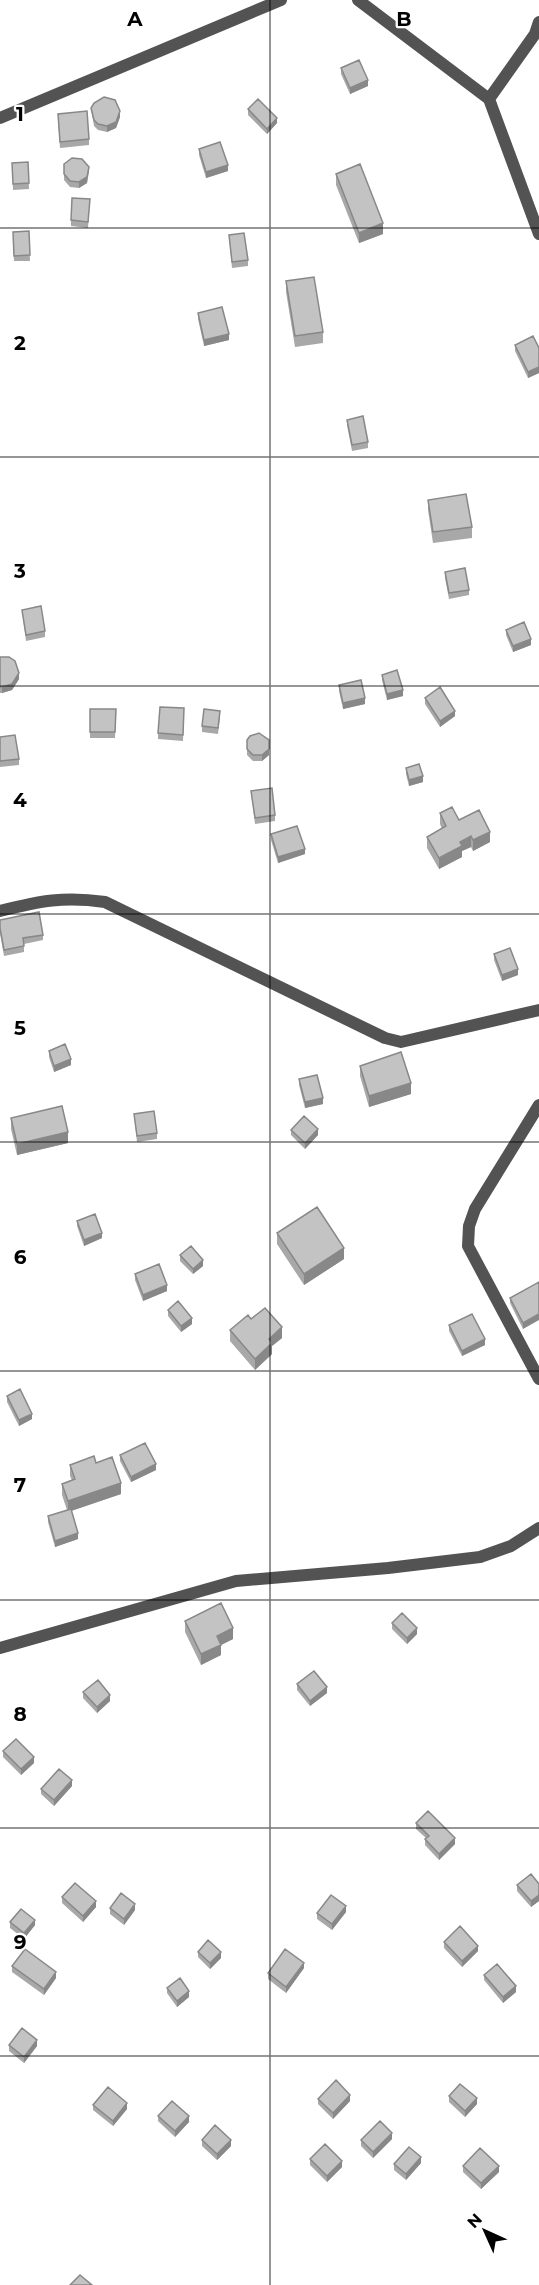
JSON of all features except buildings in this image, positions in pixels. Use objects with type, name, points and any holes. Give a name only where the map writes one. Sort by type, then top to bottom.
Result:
[{"type":"street","points":[[0,118],[281,0]]},
{"type":"street","points":[[358,0],[489,99],[539,234]]},
{"type":"street","points":[[489,99],[538,31]]},
{"type":"street","points":[[0,911],[46,900],[78,898],[105,902],[385,1038],[401,1042],[539,1010]]},
{"type":"street","points":[[539,1105],[475,1209],[469,1226],[468,1246],[539,1379]]},
{"type":"street","points":[[0,1648],[236,1581],[388,1568],[480,1557],[512,1546],[539,1528]]}]
